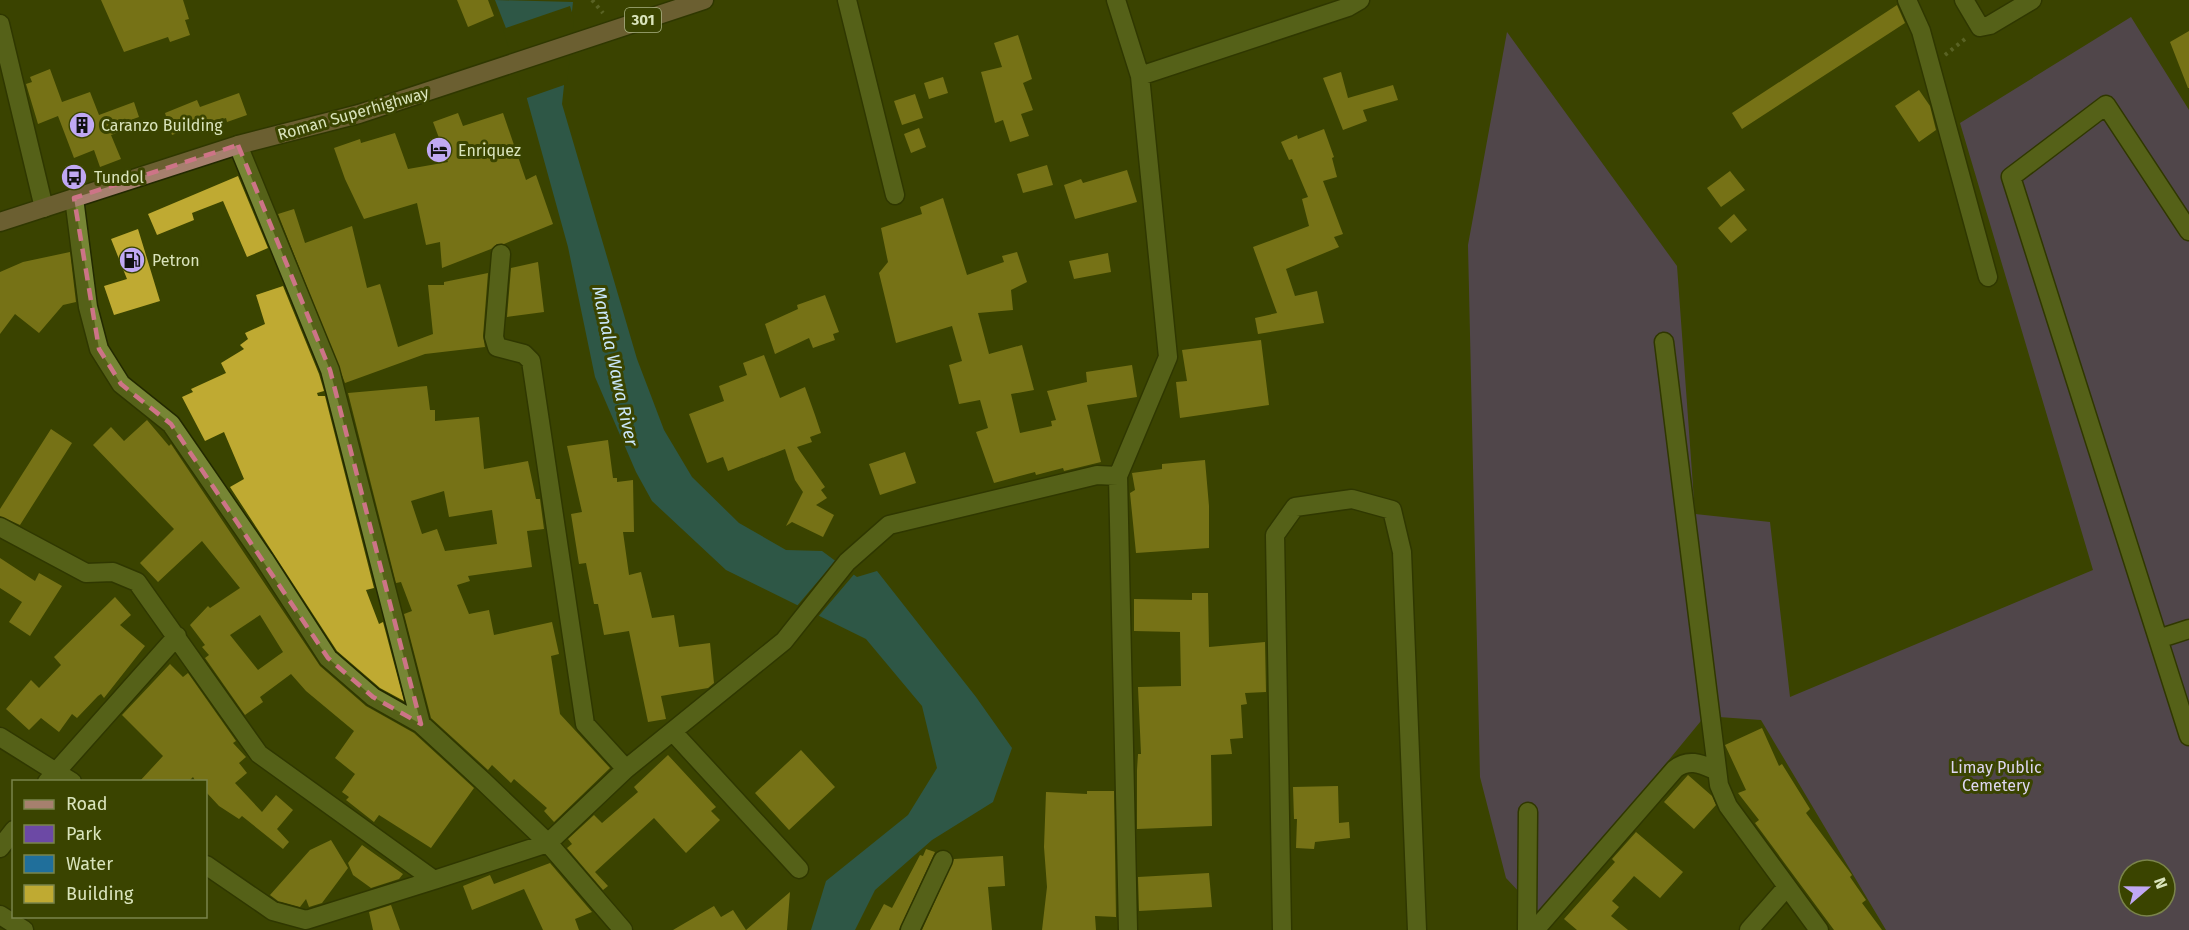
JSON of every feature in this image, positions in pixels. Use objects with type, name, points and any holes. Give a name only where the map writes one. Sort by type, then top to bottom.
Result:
[{"type":"main road","name":"Roman Superhighway","points":[[0,222],[238,145],[359,114],[704,0]]},
{"type":"street","points":[[847,0],[895,195]]},
{"type":"street","points":[[1116,0],[1140,76],[1168,357],[1118,476],[1128,930]]},
{"type":"street","points":[[1140,76],[1348,7],[1360,0]]},
{"type":"street","points":[[1907,0],[1921,31],[1988,277]]},
{"type":"street","points":[[1964,0],[1980,27],[1990,25],[2032,0]]},
{"type":"street","points":[[0,24],[44,208]]},
{"type":"street","points":[[2189,231],[2106,105],[2011,177],[2189,736]]},
{"type":"street","points":[[238,145],[330,370],[421,724]]},
{"type":"street","points":[[74,198],[88,306],[99,349],[121,384],[171,424],[328,658],[373,697],[421,724],[548,843],[623,930]]},
{"type":"street","points":[[501,254],[494,337],[497,346],[524,354],[531,361],[585,724],[626,769]]},
{"type":"street","points":[[1664,342],[1715,770],[1728,806],[1819,930]]},
{"type":"street","points":[[207,866],[273,911],[306,920],[548,843],[626,769],[784,641],[847,562],[889,525],[1097,475],[1118,476]]},
{"type":"street","points":[[1282,930],[1275,535],[1295,507],[1352,499],[1392,510],[1402,552],[1417,930]]},
{"type":"street","points":[[0,527],[86,573],[113,572],[137,582],[259,754],[434,880]]},
{"type":"street","points":[[2158,639],[2189,629]]},
{"type":"street","points":[[0,737],[51,776],[177,636]]},
{"type":"street","points":[[673,732],[799,869]]},
{"type":"street","points":[[1535,930],[1680,765],[1694,762],[1715,770]]},
{"type":"street","points":[[1527,930],[1528,812]]},
{"type":"street","points":[[0,848],[12,833]]},
{"type":"street","points":[[910,930],[943,860]]},
{"type":"street","points":[[1749,930],[1786,888]]},
{"type":"street","points":[[0,915],[24,930]]},
{"type":"path","points":[[1931,66],[1980,27]]},
{"type":"highlighted area","points":[[238,145],[330,370],[421,724],[373,697],[328,658],[171,424],[121,384],[99,349],[74,198]]},
{"type":"green space","name":"Limay Public Cemetery","points":[[2131,17],[2189,110],[2189,930],[1886,930],[1761,720],[1705,716],[1621,818],[1538,912],[1506,878],[1480,777],[1468,245],[1507,32],[1677,266],[1695,514],[1770,522],[1790,697],[2093,570],[1960,123]]},
{"type":"water","name":"Mamala Wawa River","points":[[495,0],[573,2],[562,104],[637,359],[664,430],[692,477],[739,523],[786,550],[822,551],[857,577],[877,571],[976,697],[1012,748],[993,802],[932,840],[875,890],[855,930],[811,930],[826,881],[908,815],[937,768],[922,706],[866,639],[726,570],[652,501],[636,472],[595,377],[568,247],[511,41]]},
{"type":"pier","points":[[570,6],[574,19],[567,84],[524,99],[503,29]]},
{"type":"pier","points":[[837,559],[856,572],[817,618],[796,607]]},
{"type":"building","points":[[101,0],[183,0],[189,19],[185,20],[190,35],[170,42],[168,37],[124,52]]},
{"type":"building","points":[[457,0],[488,0],[494,16],[468,27]]},
{"type":"building","points":[[1897,5],[1905,23],[1742,129],[1732,113]]},
{"type":"building","points":[[2189,31],[2189,88],[2188,88],[2170,42]]},
{"type":"building","points":[[1018,35],[1032,79],[1023,83],[1033,110],[1021,114],[1029,136],[1010,142],[1003,120],[995,123],[981,72],[1002,67],[994,43]]},
{"type":"building","points":[[50,69],[62,102],[90,92],[99,115],[134,102],[139,117],[122,123],[125,130],[111,135],[121,159],[100,167],[94,150],[74,158],[58,116],[38,124],[26,84],[32,82],[30,77]]},
{"type":"building","points":[[1341,72],[1348,98],[1393,85],[1398,100],[1363,110],[1367,121],[1343,130],[1323,78]]},
{"type":"building","points":[[943,77],[948,93],[929,99],[924,83]]},
{"type":"building","points":[[1919,90],[1930,106],[1936,130],[1919,142],[1895,106]]},
{"type":"building","points":[[239,93],[247,115],[227,122],[226,118],[212,123],[211,121],[172,135],[165,113],[197,100],[200,107]]},
{"type":"building","points":[[915,94],[923,118],[902,125],[894,101]]},
{"type":"building","points":[[458,113],[463,126],[503,113],[526,180],[536,175],[553,224],[504,244],[497,244],[491,249],[442,268],[440,242],[426,245],[417,203],[364,219],[345,179],[334,148],[360,139],[361,143],[395,133],[408,169],[448,162],[433,122]]},
{"type":"building","points":[[919,128],[926,147],[911,153],[904,134]]},
{"type":"building","points":[[1324,129],[1334,157],[1332,158],[1337,177],[1323,181],[1343,234],[1334,237],[1339,247],[1286,269],[1295,296],[1317,291],[1324,323],[1258,334],[1255,318],[1277,313],[1253,247],[1309,226],[1302,199],[1308,197],[1292,159],[1289,160],[1281,142],[1297,135],[1298,139]]},
{"type":"building","points":[[1047,165],[1053,185],[1023,193],[1017,174]]},
{"type":"building","points":[[1127,170],[1137,202],[1075,219],[1064,185],[1081,179],[1083,183]]},
{"type":"building","points":[[1730,171],[1745,190],[1721,207],[1707,188]]},
{"type":"building","points":[[238,176],[268,248],[247,257],[223,201],[192,213],[194,220],[157,235],[148,214]]},
{"type":"building","points":[[943,198],[967,275],[1004,262],[1002,256],[1017,252],[1027,282],[1011,290],[1013,310],[978,313],[989,354],[1022,345],[1034,390],[1011,394],[1020,433],[1052,426],[1051,421],[1056,420],[1047,391],[1087,382],[1086,372],[1132,365],[1137,397],[1087,405],[1101,462],[1064,471],[1063,468],[1036,475],[1035,472],[994,483],[976,432],[988,428],[980,400],[959,404],[949,365],[962,361],[952,326],[896,343],[879,273],[888,262],[881,228],[922,214],[920,207]]},
{"type":"building","points":[[294,209],[305,243],[352,226],[367,288],[380,284],[398,347],[433,334],[428,285],[444,285],[444,282],[488,273],[483,336],[485,347],[425,354],[345,383],[278,214]]},
{"type":"building","points":[[1734,214],[1747,230],[1731,243],[1718,228]]},
{"type":"building","points":[[138,229],[160,301],[114,315],[104,286],[127,279],[111,239]]},
{"type":"building","points":[[70,252],[76,302],[63,305],[39,333],[15,314],[0,334],[0,272],[23,262]]},
{"type":"building","points":[[1108,253],[1111,272],[1074,279],[1069,261]]},
{"type":"building","points":[[538,262],[544,312],[507,317],[511,268]]},
{"type":"building","points":[[283,286],[324,391],[317,393],[318,396],[325,396],[374,588],[366,590],[379,624],[383,622],[404,701],[380,688],[337,651],[230,487],[244,479],[224,432],[205,441],[182,397],[193,392],[191,389],[226,373],[221,363],[244,349],[240,345],[248,339],[245,333],[265,324],[256,295]]},
{"type":"building","points":[[825,295],[839,332],[833,334],[835,340],[813,348],[809,338],[775,354],[765,324],[798,309],[797,305]]},
{"type":"building","points":[[1261,340],[1269,405],[1180,418],[1176,382],[1187,381],[1182,350]]},
{"type":"building","points":[[764,355],[780,398],[805,387],[821,433],[810,437],[812,442],[797,447],[825,487],[821,490],[827,498],[816,505],[834,515],[823,537],[792,522],[786,526],[803,492],[795,480],[785,449],[728,471],[723,457],[707,463],[689,414],[724,401],[719,386],[747,375],[743,363]]},
{"type":"building","points":[[427,386],[430,410],[435,410],[435,421],[479,417],[484,469],[528,461],[536,499],[540,499],[544,529],[527,531],[532,567],[468,576],[470,581],[457,585],[469,614],[489,610],[494,635],[552,622],[559,654],[551,656],[560,714],[610,768],[554,822],[544,811],[547,808],[514,779],[511,783],[492,765],[488,770],[431,718],[404,614],[412,611],[401,582],[396,583],[348,393]],"holes":[[[444,491],[449,517],[492,510],[497,544],[445,551],[437,529],[422,534],[411,501]]]},
{"type":"building","points":[[147,420],[169,446],[171,444],[320,666],[366,706],[414,733],[474,788],[431,848],[379,815],[374,822],[346,800],[349,797],[342,792],[355,774],[335,758],[354,731],[306,691],[291,674],[260,697],[263,702],[245,715],[205,658],[209,655],[202,647],[205,645],[190,625],[208,606],[210,608],[240,588],[202,541],[158,582],[140,563],[174,529],[93,445],[111,427],[124,441]],"holes":[[[260,615],[283,652],[258,670],[230,635]]]},
{"type":"building","points":[[51,429],[72,443],[20,525],[0,516],[0,509]]},
{"type":"building","points":[[608,440],[613,478],[617,478],[617,482],[633,480],[634,532],[623,532],[629,575],[641,572],[652,618],[674,615],[679,647],[710,643],[714,683],[708,688],[661,696],[666,719],[648,722],[629,631],[604,635],[598,604],[594,604],[586,563],[579,564],[571,514],[582,512],[567,446]]},
{"type":"building","points":[[905,452],[916,483],[880,495],[869,464]]},
{"type":"building","points":[[1205,460],[1209,506],[1209,548],[1136,553],[1130,493],[1135,490],[1132,473],[1162,469],[1162,464]]},
{"type":"building","points":[[0,558],[35,581],[39,573],[62,586],[30,636],[9,622],[22,602],[0,588]]},
{"type":"building","points":[[1192,593],[1208,593],[1209,647],[1265,642],[1266,692],[1245,693],[1247,704],[1241,705],[1243,738],[1230,739],[1232,754],[1211,755],[1212,826],[1137,829],[1137,770],[1138,754],[1141,754],[1138,687],[1181,686],[1180,632],[1134,631],[1134,599],[1192,600]]},
{"type":"building","points":[[115,597],[131,615],[120,625],[145,646],[104,698],[101,694],[98,696],[77,718],[72,714],[59,732],[41,718],[29,730],[6,709],[31,680],[39,688],[61,665],[54,657]]},
{"type":"building","points":[[170,664],[183,677],[188,673],[236,741],[233,743],[246,757],[239,763],[247,773],[235,783],[262,812],[276,795],[293,810],[277,829],[289,842],[283,849],[242,816],[239,819],[219,806],[207,793],[207,780],[195,780],[193,777],[190,780],[141,780],[163,756],[122,715]]},
{"type":"building","points":[[1762,728],[1779,766],[1782,764],[1810,809],[1806,813],[1852,875],[1850,877],[1866,900],[1862,903],[1882,930],[1834,930],[1755,823],[1759,820],[1738,793],[1746,790],[1725,745]]},
{"type":"building","points":[[801,750],[835,787],[789,830],[755,793]]},
{"type":"building","points":[[668,755],[716,807],[711,811],[720,820],[686,853],[654,818],[595,872],[608,886],[603,890],[567,848],[572,844],[568,839],[594,815],[602,823],[638,792],[634,787]]},
{"type":"building","points":[[1688,775],[1712,796],[1716,805],[1694,829],[1664,802]]},
{"type":"building","points":[[1338,786],[1339,823],[1349,822],[1350,838],[1315,842],[1314,849],[1296,848],[1297,819],[1294,819],[1293,787]]},
{"type":"building","points":[[1087,791],[1114,791],[1116,917],[1095,916],[1096,930],[1042,930],[1047,887],[1044,847],[1046,792],[1087,794]]},
{"type":"building","points":[[1636,832],[1683,872],[1660,898],[1634,876],[1612,901],[1619,907],[1611,916],[1628,930],[1577,930],[1564,919],[1615,862],[1612,859]]},
{"type":"building","points":[[331,840],[348,868],[322,903],[309,907],[306,899],[300,907],[278,901],[270,895],[310,850]]},
{"type":"building","points":[[362,845],[403,874],[399,879],[371,888],[353,875],[348,863]]},
{"type":"building","points":[[926,849],[935,852],[899,930],[870,930],[884,904],[892,908],[920,855],[923,856]]},
{"type":"building","points":[[1003,856],[1005,886],[988,887],[992,930],[922,930],[954,859]]},
{"type":"building","points":[[550,863],[592,912],[575,919],[579,930],[543,930],[524,889],[472,910],[463,886],[490,875],[494,884]]},
{"type":"building","points":[[1209,873],[1212,907],[1139,911],[1138,877]]},
{"type":"building","points":[[790,892],[787,930],[746,930]]},
{"type":"building","points":[[391,905],[400,930],[373,930],[369,912]]},
{"type":"building","points":[[714,906],[721,917],[733,910],[746,930],[673,930]]},
{"type":"place","name":"Caranzo Building","points":[[82,125]]},
{"type":"place","name":"Enriquez","points":[[439,150]]},
{"type":"place","name":"Tundol","points":[[74,177]]},
{"type":"place","name":"Petron","points":[[132,260]]}]
